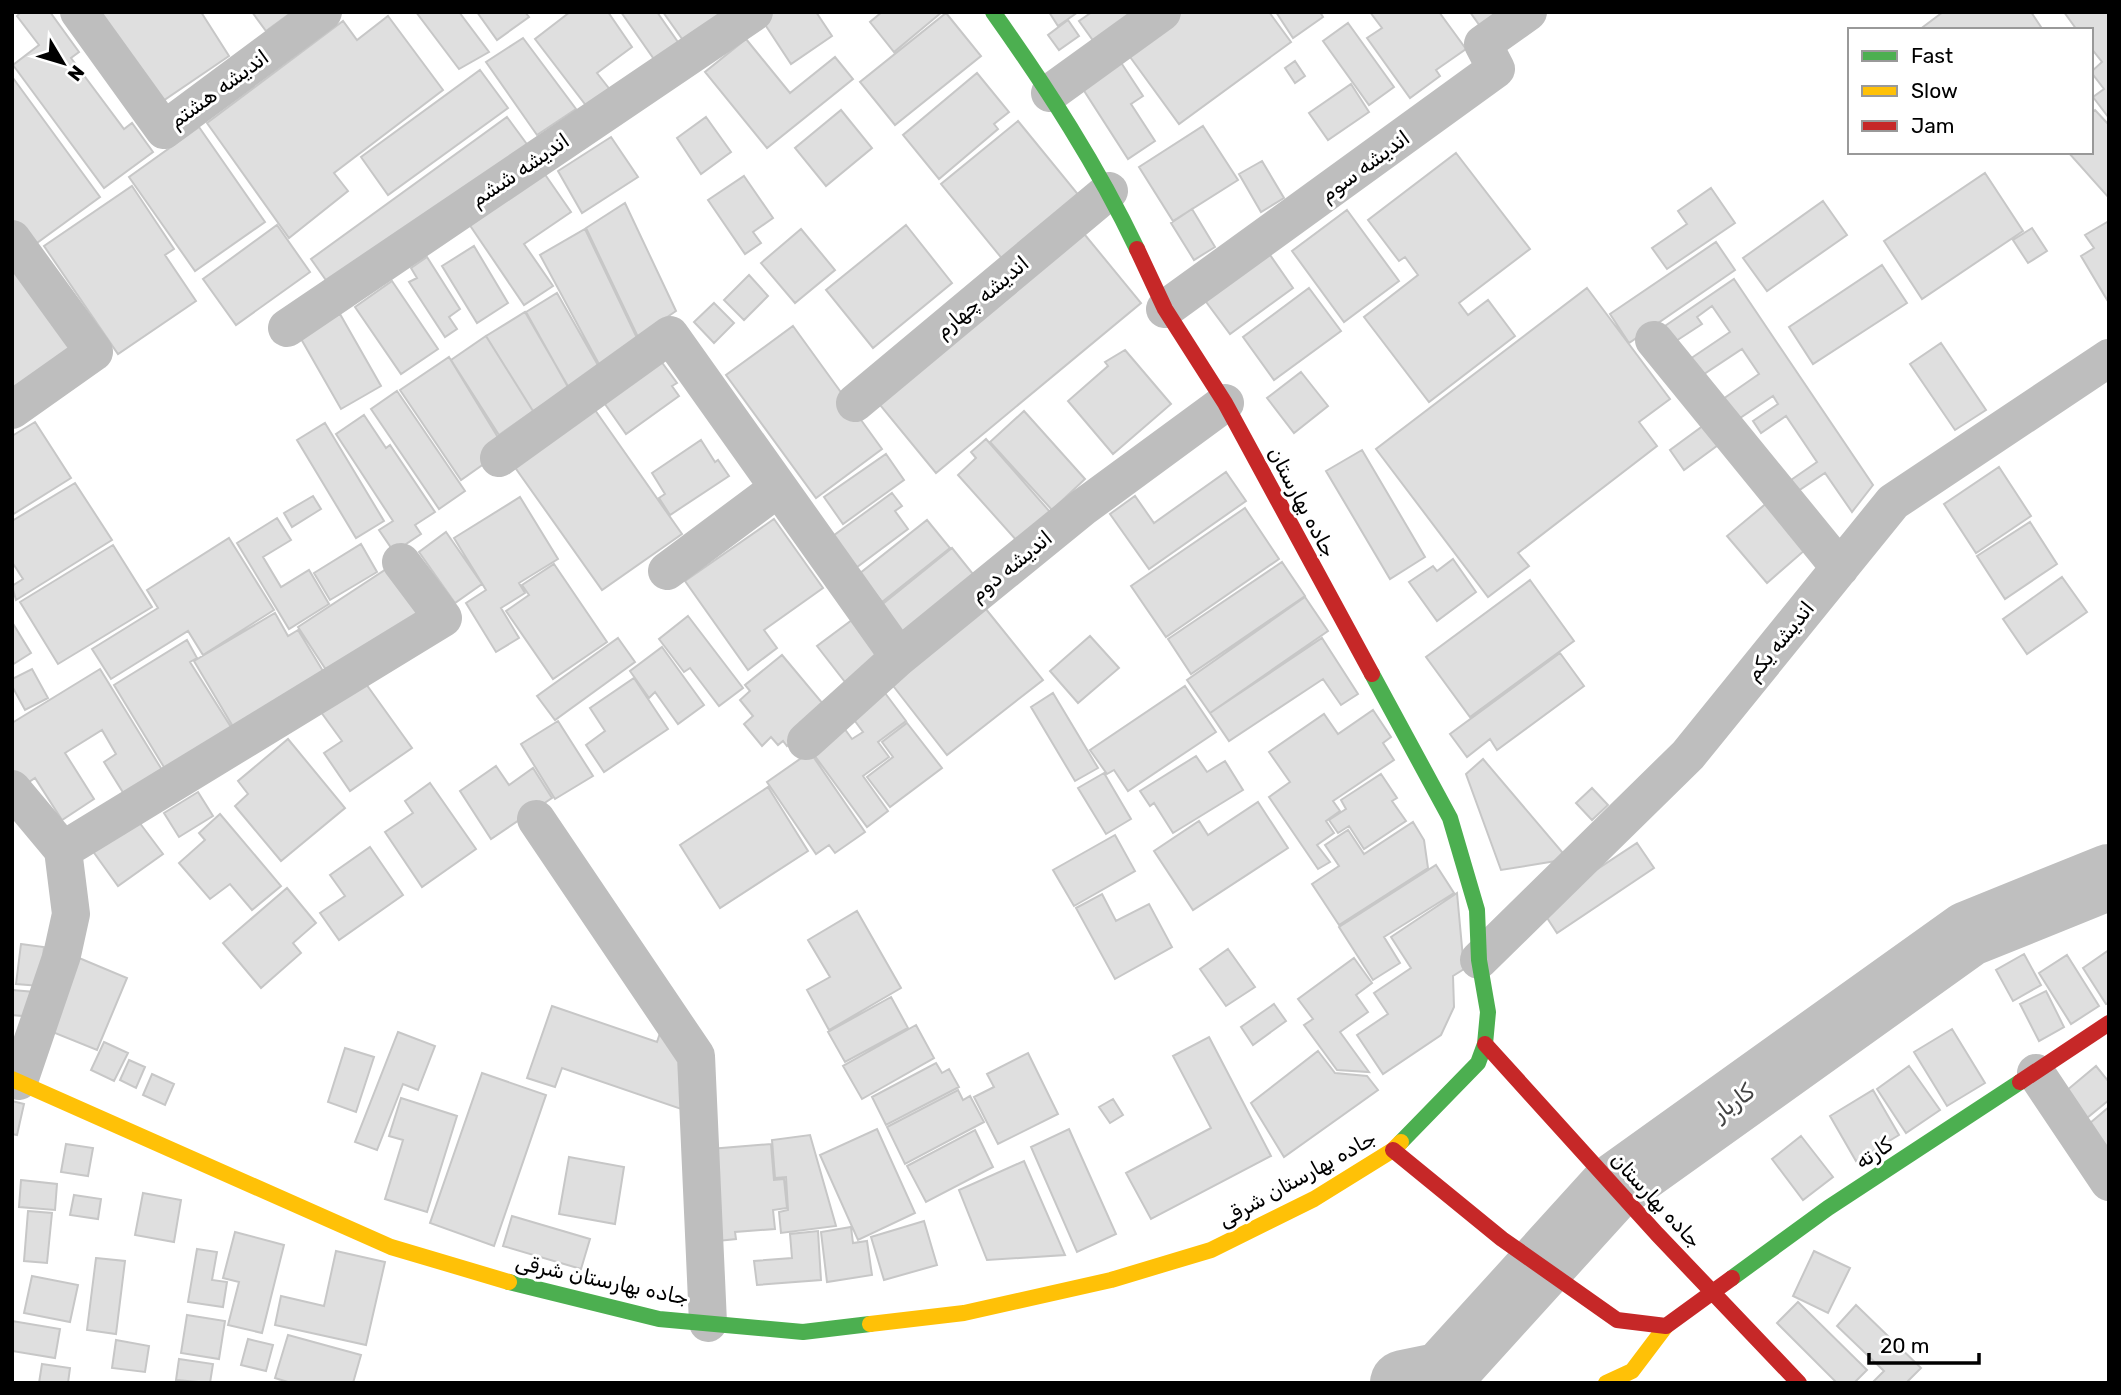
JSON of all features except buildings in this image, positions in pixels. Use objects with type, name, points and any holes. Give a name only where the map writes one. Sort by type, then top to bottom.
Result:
[{"type":"street","name":"اندیشه هشتم","points":[[79,12],[164,130],[323,12]]},
{"type":"street","name":"اندیشه ششم","points":[[287,328],[754,12]]},
{"type":"street","name":"جاده بهارستان","points":[[993,12],[1050,93],[1109,191],[1165,309],[1225,403],[1450,818],[1477,910],[1479,960],[1488,1012],[1485,1044],[1478,1063],[1427,1117]]},
{"type":"street","points":[[1050,93],[1162,12]]},
{"type":"street","name":"اندیشه سوم","points":[[1165,309],[1496,69],[1483,44],[1528,12]]},
{"type":"street","name":"اندیشه چهارم","points":[[855,403],[1109,191]]},
{"type":"street","points":[[12,239],[94,352],[12,410]]},
{"type":"street","points":[[499,458],[670,335],[899,657]]},
{"type":"street","points":[[1654,340],[1840,568]]},
{"type":"street","name":"اندیشه یکم","points":[[1479,960],[1688,755],[1893,502],[2109,358]]},
{"type":"street","name":"اندیشه دوم","points":[[806,741],[899,657],[1082,508],[1225,403]]},
{"type":"street","points":[[667,571],[777,489]]},
{"type":"street","points":[[64,850],[443,618],[401,562]]},
{"type":"street","points":[[12,789],[64,850],[71,914],[62,955],[15,1080]]},
{"type":"street","points":[[536,819],[696,1056],[708,1323]]},
{"type":"street","name":"کارته","points":[[1606,1383],[1632,1371],[1667,1326],[1712,1291],[1828,1208],[2109,1023]]},
{"type":"street","name":"جاده بهارستان","points":[[1485,1044],[1657,1234],[1799,1383]]},
{"type":"street","points":[[2036,1073],[2109,1182]]},
{"type":"street","name":"جاده بهارستان شرقی","points":[[15,1080],[391,1247],[527,1287],[646,1315],[708,1323],[817,1330],[964,1313],[1111,1280],[1210,1250],[1314,1199],[1393,1150],[1427,1117]]},
{"type":"street","points":[[1393,1150],[1502,1239],[1617,1320],[1667,1326]]},
{"type":"waterway","name":"کاربار","points":[[1403,1383],[1442,1375],[1610,1190],[1968,934],[2109,877]]},
{"type":"traffic: fast","points":[[993,12],[1070,128],[1137,249]]},
{"type":"traffic: fast","points":[[1372,674],[1450,818],[1477,910],[1479,960],[1488,1012],[1485,1044],[1478,1063],[1401,1142]]},
{"type":"traffic: fast","points":[[1732,1278],[1828,1208],[2020,1082]]},
{"type":"traffic: fast","points":[[509,1282],[659,1319],[803,1332],[870,1324]]},
{"type":"traffic: slow","points":[[12,1079],[391,1247],[509,1282]]},
{"type":"traffic: slow","points":[[870,1324],[964,1313],[1111,1280],[1211,1250],[1314,1199],[1393,1150],[1401,1142]]},
{"type":"traffic: slow","points":[[1606,1383],[1632,1371],[1666,1326]]},
{"type":"traffic: jam","points":[[1137,249],[1165,309],[1225,403],[1372,674]]},
{"type":"traffic: jam","points":[[2020,1082],[2109,1023]]},
{"type":"traffic: jam","points":[[1485,1044],[1657,1234],[1799,1383]]},
{"type":"traffic: jam","points":[[1393,1150],[1502,1239],[1617,1320],[1666,1326],[1732,1278]]}]
